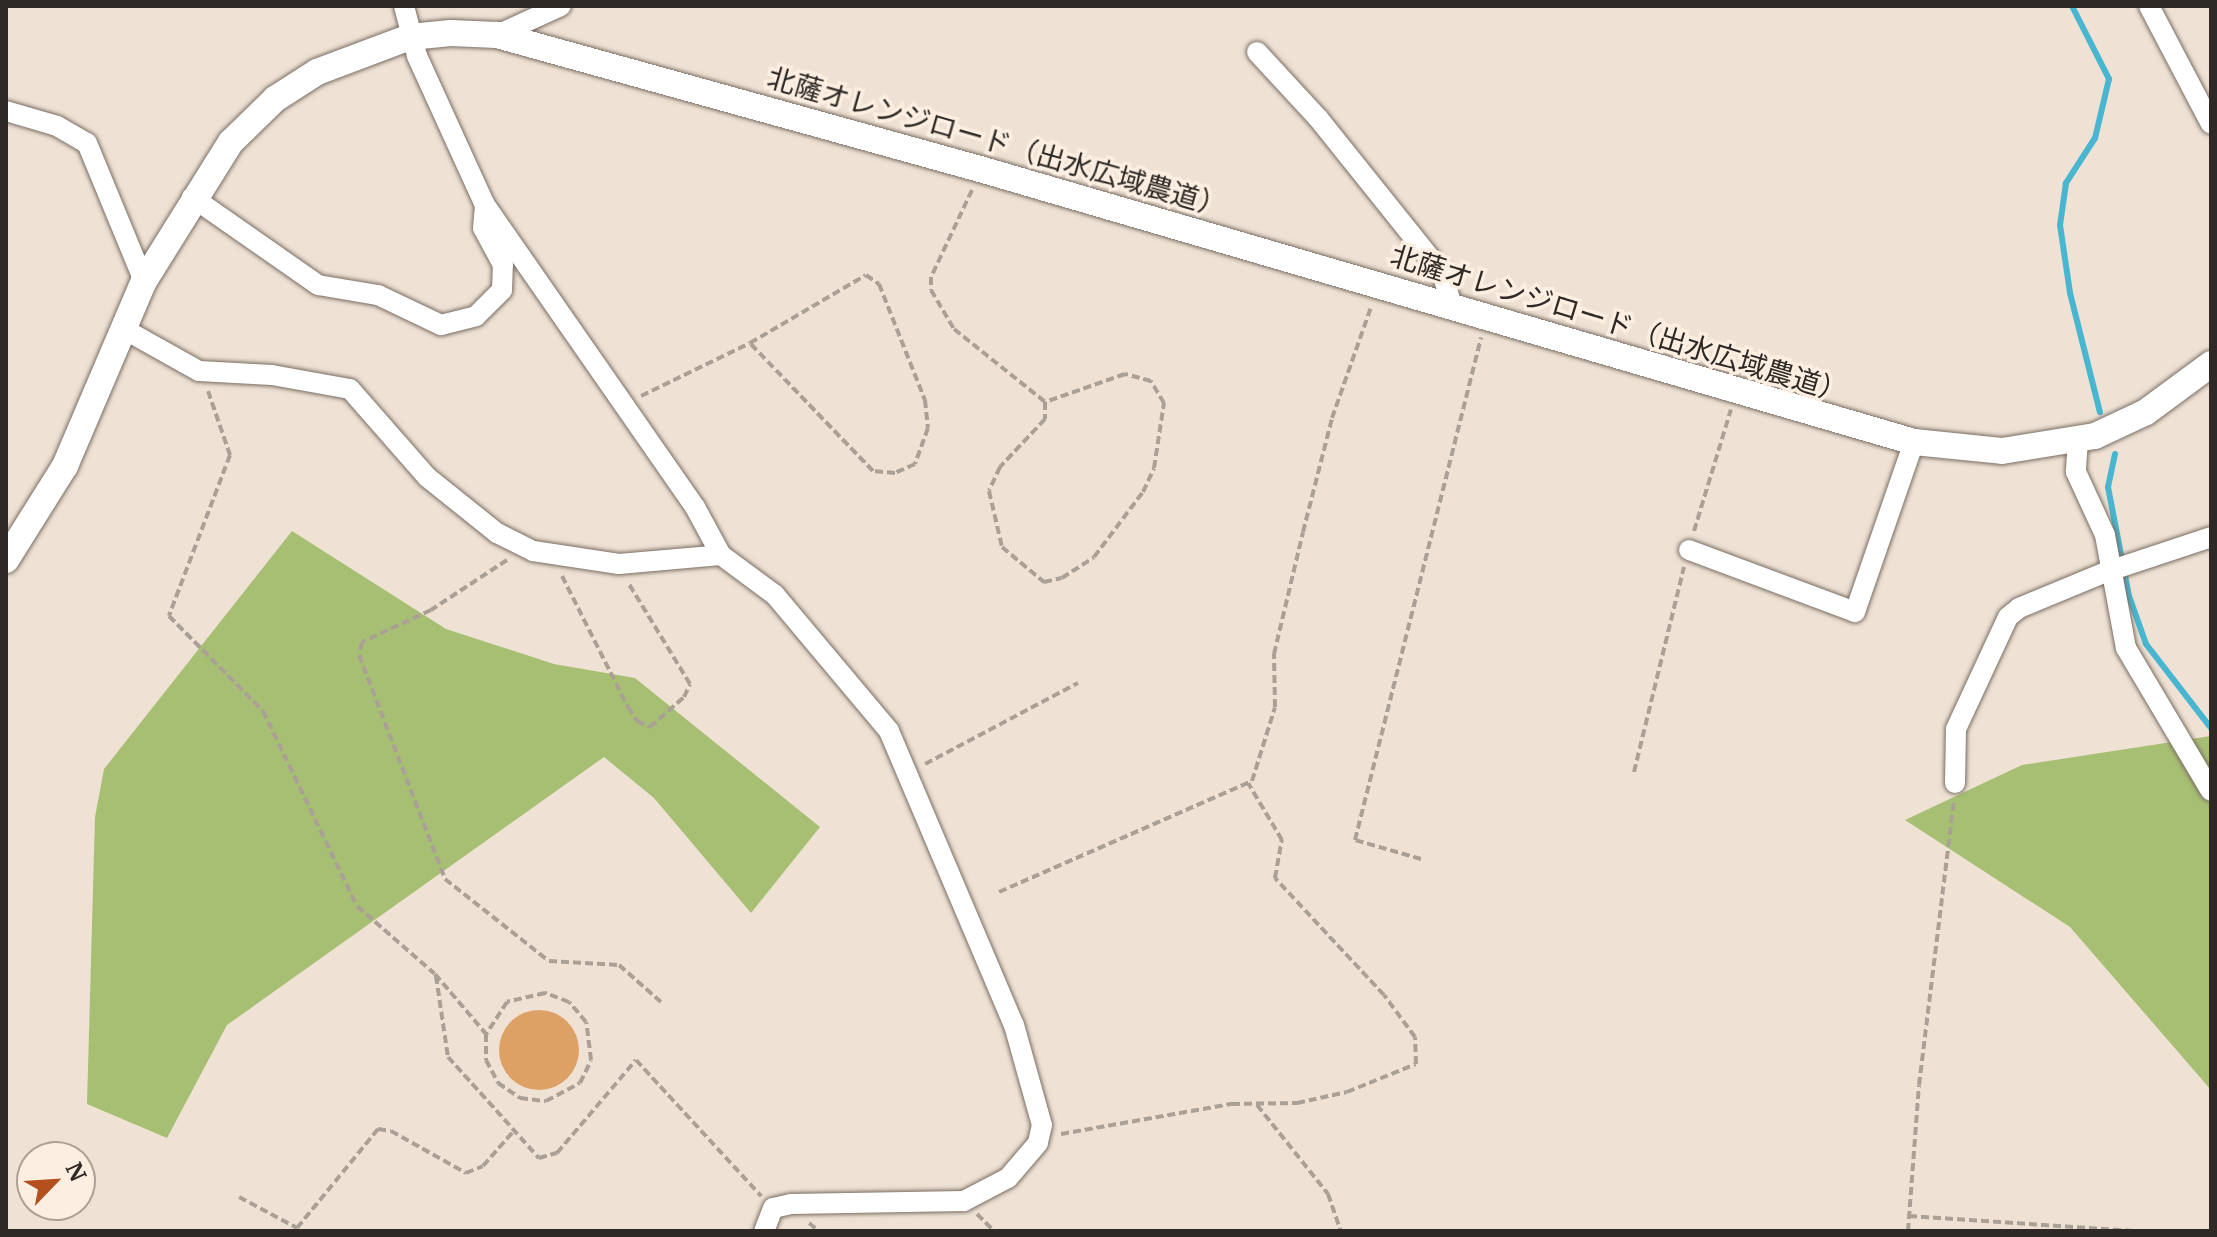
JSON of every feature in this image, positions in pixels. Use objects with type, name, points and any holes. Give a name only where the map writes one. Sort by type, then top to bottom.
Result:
[{"type":"street","points":[[404,6],[410,37],[485,205],[695,507],[721,555],[775,595],[823,647],[889,731],[910,773],[1014,1025],[1039,1112],[1039,1136],[1008,1178],[964,1201],[830,1200],[773,1208],[764,1231]]},
{"type":"street","points":[[497,35],[561,6]]},
{"type":"street","points":[[2149,6],[2211,124]]},
{"type":"street","name":"北薩オレンジロード（出水広域農道）","points":[[6,560],[28,531],[65,466],[144,281],[192,197],[231,142],[275,99],[345,59],[410,37],[497,35],[980,169],[1914,442],[2002,451],[2078,440],[2146,412],[2211,364]]},
{"type":"street","points":[[1257,52],[1318,118],[1442,273],[1453,308]]},
{"type":"street","points":[[6,111],[57,126],[87,143],[144,281]]},
{"type":"street","points":[[192,197],[318,285],[378,295],[441,325],[476,316],[502,290],[503,265],[483,228],[485,205]]},
{"type":"street","points":[[122,328],[199,371],[272,375],[350,389],[427,477],[497,533],[542,553],[619,564],[721,555]]},
{"type":"street","points":[[2078,440],[2076,472],[2122,567],[2126,648],[2211,791]]},
{"type":"street","points":[[1689,550],[1855,612],[1914,442]]},
{"type":"street","points":[[1955,783],[1956,729],[2008,617],[2019,608],[2122,567],[2211,537]]},
{"type":"path","points":[[980,169],[931,277],[931,290],[954,329],[1045,402]]},
{"type":"path","points":[[624,404],[750,343],[863,276],[876,279],[925,400],[928,428],[915,464],[895,473],[873,471],[750,343]]},
{"type":"path","points":[[999,892],[1248,783],[1275,707],[1274,654],[1332,418],[1378,286]]},
{"type":"path","points":[[1421,859],[1355,840],[1486,318]]},
{"type":"path","points":[[199,371],[223,423],[230,455],[169,616],[263,711],[357,906],[435,974],[486,1034],[491,1072],[520,1098],[546,1101],[570,1092],[591,1060],[586,1022],[557,996],[532,993],[507,1002],[486,1034]]},
{"type":"path","points":[[1125,374],[1151,381],[1164,403],[1154,468],[1143,492],[1094,557],[1062,578],[1044,582],[1002,547],[989,491],[1000,467],[1045,419],[1045,402],[1125,374]]},
{"type":"path","points":[[1634,772],[1689,550],[1736,392]]},
{"type":"path","points":[[619,564],[690,684],[684,697],[650,727],[637,721],[628,707],[542,553],[507,560],[431,610],[362,642],[359,655],[445,879],[549,961],[619,965],[661,1002]]},
{"type":"path","points":[[910,773],[1078,683]]},
{"type":"path","points":[[1039,1136],[1115,1128],[1232,1104],[1257,1105],[1347,1092],[1394,1075],[1420,1058],[1415,1037],[1384,995],[1275,878],[1282,840],[1248,783]]},
{"type":"path","points":[[1908,1231],[1955,783]]},
{"type":"path","points":[[435,974],[448,1057],[512,1133],[539,1158],[557,1153],[636,1060],[773,1208]]},
{"type":"path","points":[[1257,1105],[1328,1194],[1341,1231]]},
{"type":"path","points":[[239,1197],[297,1228],[378,1129],[391,1131],[466,1173],[483,1166],[512,1133]]},
{"type":"path","points":[[1909,1216],[2071,1223],[2135,1231]]},
{"type":"green space","points":[[292,531],[446,629],[554,664],[635,678],[820,827],[751,913],[654,798],[604,757],[227,1025],[167,1138],[87,1104],[95,817],[104,769]]},
{"type":"green space","points":[[2211,736],[2211,1090],[2070,927],[1905,820],[2022,765]]},
{"type":"building","points":[[539,1010],[554,1013],[567,1022],[576,1035],[579,1050],[576,1065],[567,1078],[554,1087],[539,1090],[524,1087],[511,1078],[502,1065],[499,1050],[502,1035],[511,1022],[524,1013]]},
{"type":"waterway","points":[[2072,6],[2109,79],[2095,138],[2066,183],[2060,225],[2070,293],[2100,412]]},
{"type":"waterway","points":[[2115,454],[2108,487],[2129,596],[2146,644],[2211,728]]}]
